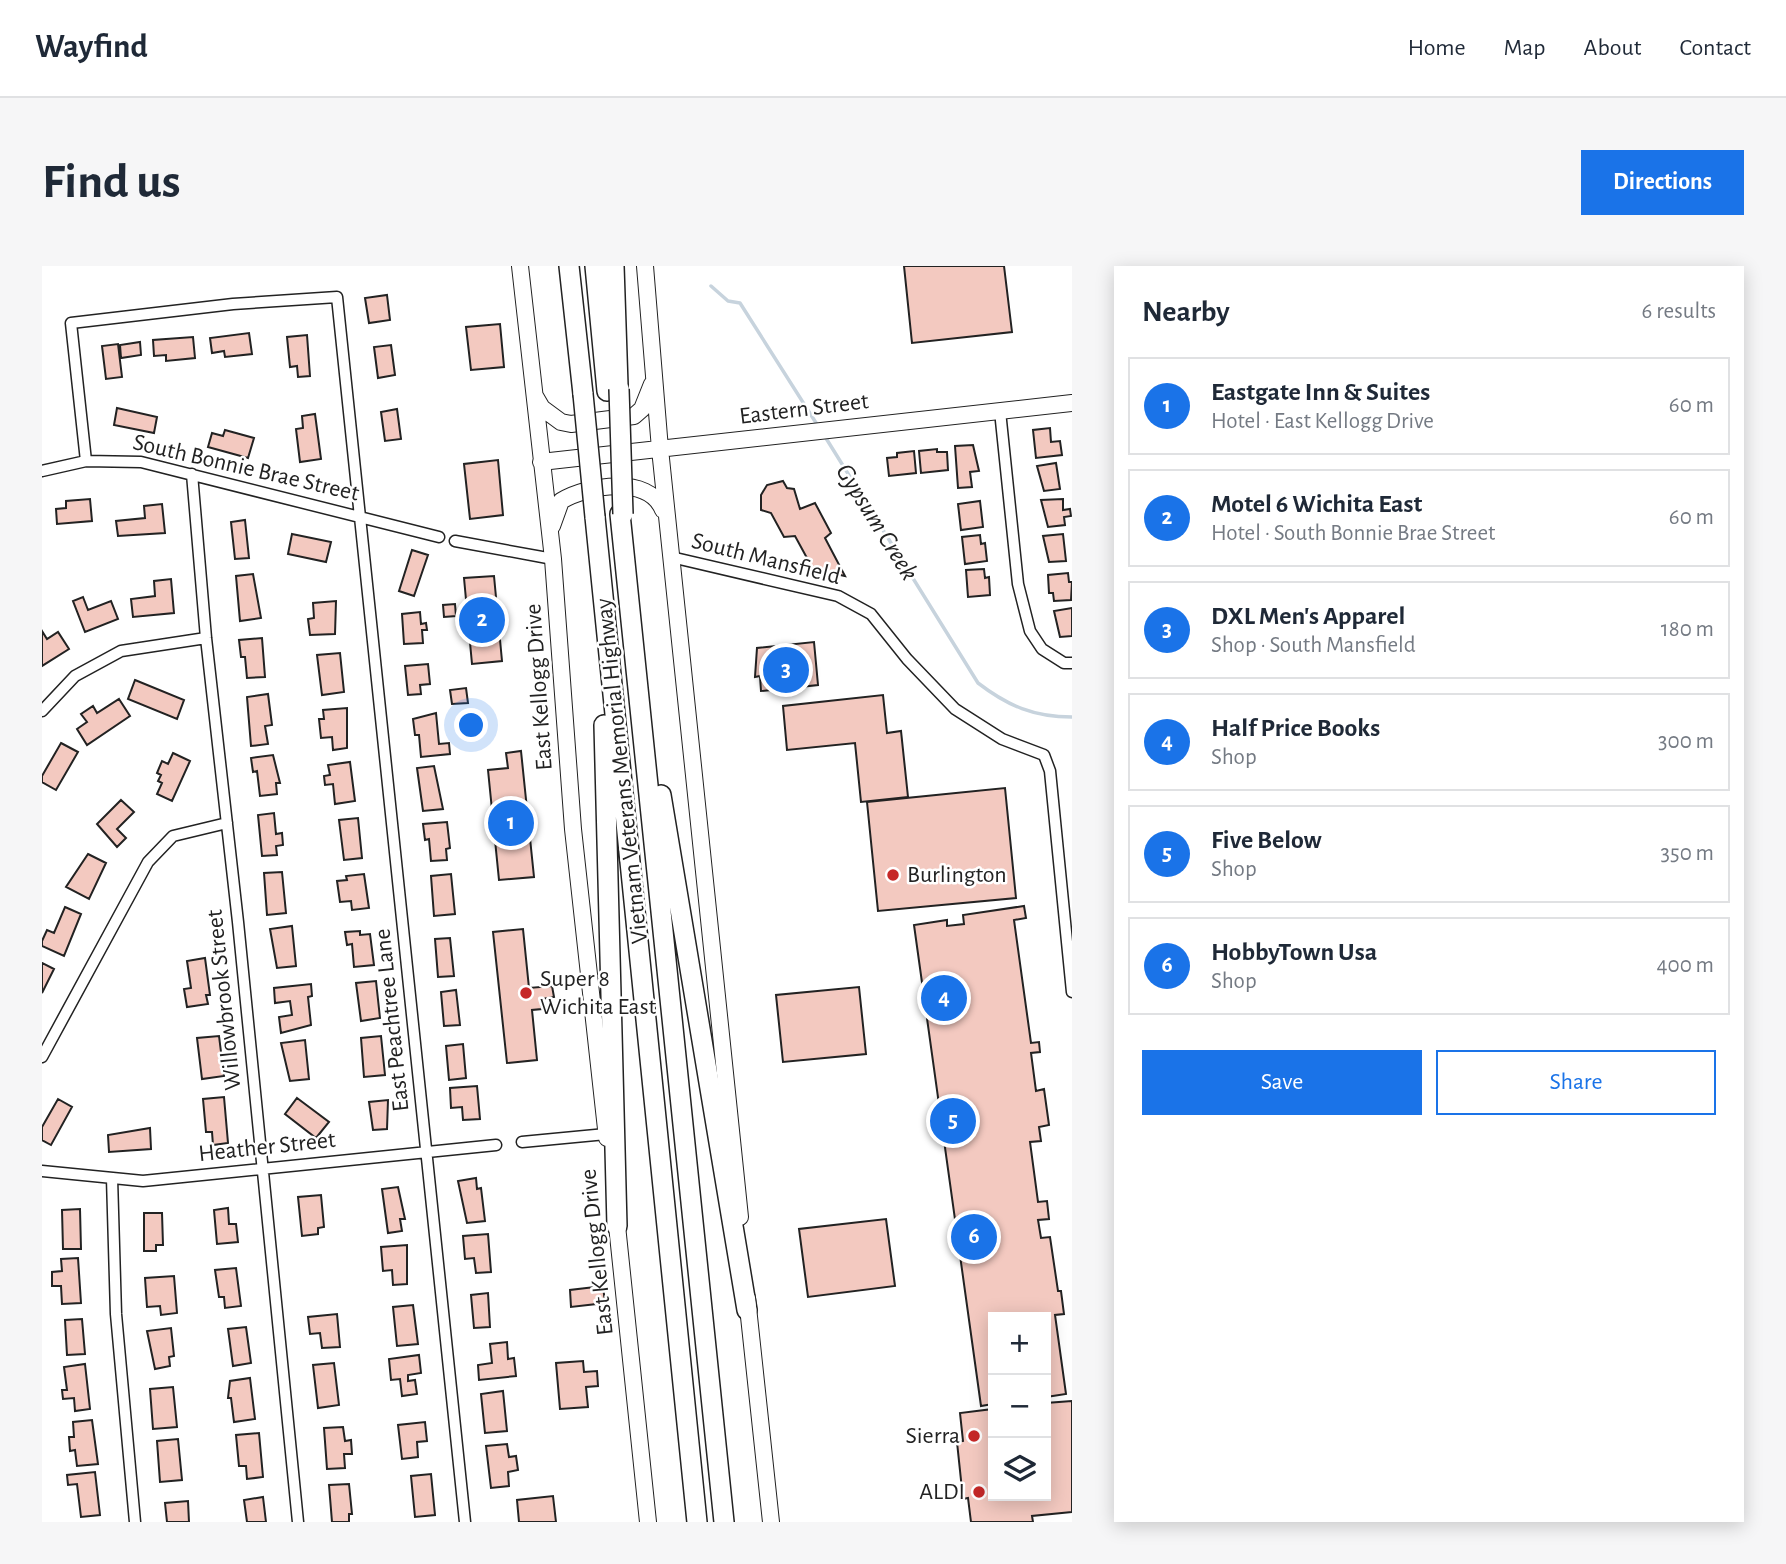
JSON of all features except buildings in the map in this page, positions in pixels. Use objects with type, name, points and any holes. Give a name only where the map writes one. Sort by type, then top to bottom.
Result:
[{"type":"highway","points":[[564,266],[579,354]]},
{"type":"highway","name":"Vietnam Veterans Memorial Highway","points":[[569,266],[697,1522]]},
{"type":"highway","name":"Vietnam Veterans Memorial Highway","points":[[595,266],[613,390],[624,553],[724,1522]]},
{"type":"highway","points":[[613,390],[614,266]]},
{"type":"highway","points":[[601,574],[617,1226]]},
{"type":"highway","points":[[632,625],[747,1310]]},
{"type":"main road","name":"East Kellogg Drive","points":[[520,266],[553,559],[573,829],[648,1522]]},
{"type":"main road","points":[[645,266],[653,380],[771,1522]]},
{"type":"main road","points":[[534,394],[542,408],[561,422],[624,419],[642,409],[653,380]]},
{"type":"main road","name":"Eastern Street","points":[[541,462],[1072,402]]},
{"type":"main road","points":[[550,535],[561,501],[588,491],[640,489],[659,500],[667,519]]},
{"type":"street","name":"East Peachtree Lane","points":[[86,461],[71,323],[233,304],[337,296],[465,1522]]},
{"type":"street","points":[[1000,411],[1018,584],[1030,631],[1042,649],[1072,663]]},
{"type":"street","name":"South Bonnie Brae Street","points":[[42,471],[86,461],[141,462],[359,514],[439,537]]},
{"type":"street","name":"Willowbrook Street","points":[[192,474],[206,638],[298,1522]]},
{"type":"street","points":[[455,541],[553,559]]},
{"type":"street","name":"South Mansfield","points":[[671,557],[838,596],[872,614],[907,659],[955,709],[1002,739],[1044,755],[1050,771],[1072,992]]},
{"type":"street","points":[[42,711],[75,676],[121,651],[206,638]]},
{"type":"street","points":[[42,1056],[148,862],[173,836],[227,822]]},
{"type":"street","points":[[522,1142],[606,1134]]},
{"type":"street","name":"Heather Street","points":[[42,1171],[143,1181],[496,1144]]},
{"type":"street","points":[[112,1178],[116,1314],[135,1522]]},
{"type":"waterway","name":"Gypsum Creek","points":[[711,286],[728,301],[740,303],[818,426]]},
{"type":"waterway","name":"Gypsum Creek","points":[[824,435],[978,683],[1022,709],[1046,715],[1072,717]]},
{"type":"place","name":"Motel 6 Wichita East","points":[[482,620]]},
{"type":"place","name":"DXL Men's Apparel","points":[[786,670]]},
{"type":"place","name":"Eastgate Inn & Suites","points":[[511,823]]},
{"type":"place","name":"Burlington","points":[[893,875]]},
{"type":"place","name":"Super 8 Wichita East","points":[[526,993]]},
{"type":"place","name":"Half Price Books","points":[[944,998]]},
{"type":"place","name":"Five Below","points":[[953,1121]]},
{"type":"place","name":"HobbyTown Usa","points":[[974,1237]]},
{"type":"place","name":"Sierra","points":[[974,1436]]},
{"type":"place","name":"ALDI","points":[[979,1492]]}]
